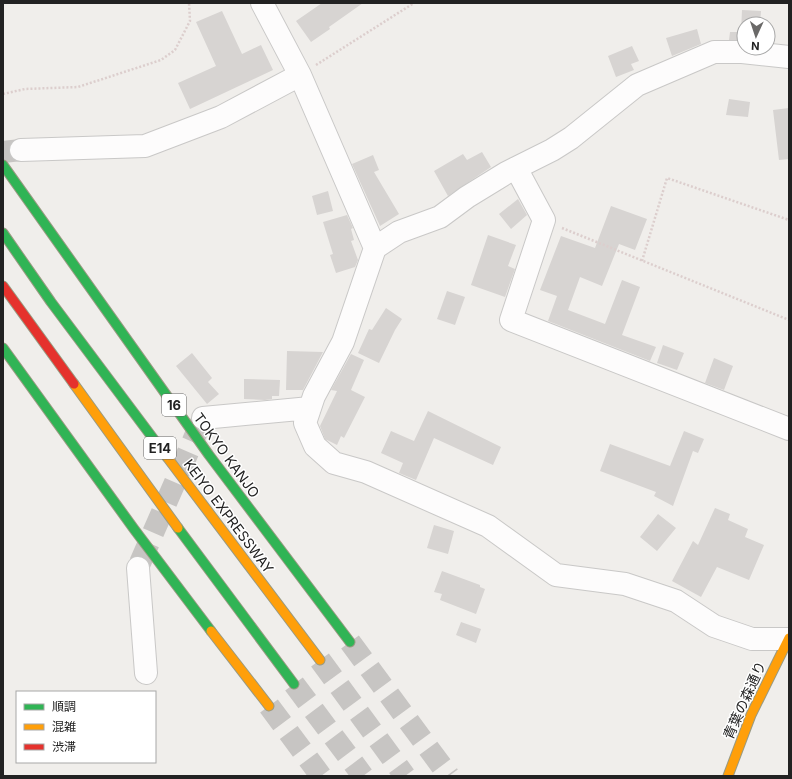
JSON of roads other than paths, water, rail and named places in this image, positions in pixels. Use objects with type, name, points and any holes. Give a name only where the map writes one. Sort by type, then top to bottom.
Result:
[{"type":"main road","name":"TOKYO KANJO","points":[[3,165],[209,455],[350,642]]},
{"type":"main road","name":"KEIYO EXPRESSWAY","points":[[3,234],[51,302],[320,660]]},
{"type":"main road","name":"E14","points":[[3,286],[294,684]]},
{"type":"main road","points":[[3,348],[134,529],[269,706]]},
{"type":"main road","name":"青葉の森通り","points":[[728,776],[750,715],[789,638]]},
{"type":"street","points":[[262,3],[300,75],[375,248]]},
{"type":"street","points":[[789,57],[742,52],[714,52],[637,85],[571,138],[552,150],[516,168],[467,197],[440,217],[399,232],[375,248],[343,342],[314,396],[305,423],[315,446],[334,462],[366,472],[488,526],[556,575],[625,584],[676,601],[714,626],[752,639],[789,638]]},
{"type":"street","points":[[20,150],[145,146],[221,117],[300,75]]},
{"type":"street","points":[[516,168],[544,220],[511,320],[789,429]]},
{"type":"street","points":[[203,418],[310,408]]},
{"type":"street","points":[[138,568],[146,673]]},
{"type":"tunnel","points":[[3,152],[21,150]]},
{"type":"tunnel","points":[[140,563],[202,420]]},
{"type":"tunnel","points":[[350,642],[449,776]]},
{"type":"tunnel","points":[[320,660],[405,776]]},
{"type":"tunnel","points":[[294,684],[363,776]]},
{"type":"tunnel","points":[[269,706],[321,776]]}]
